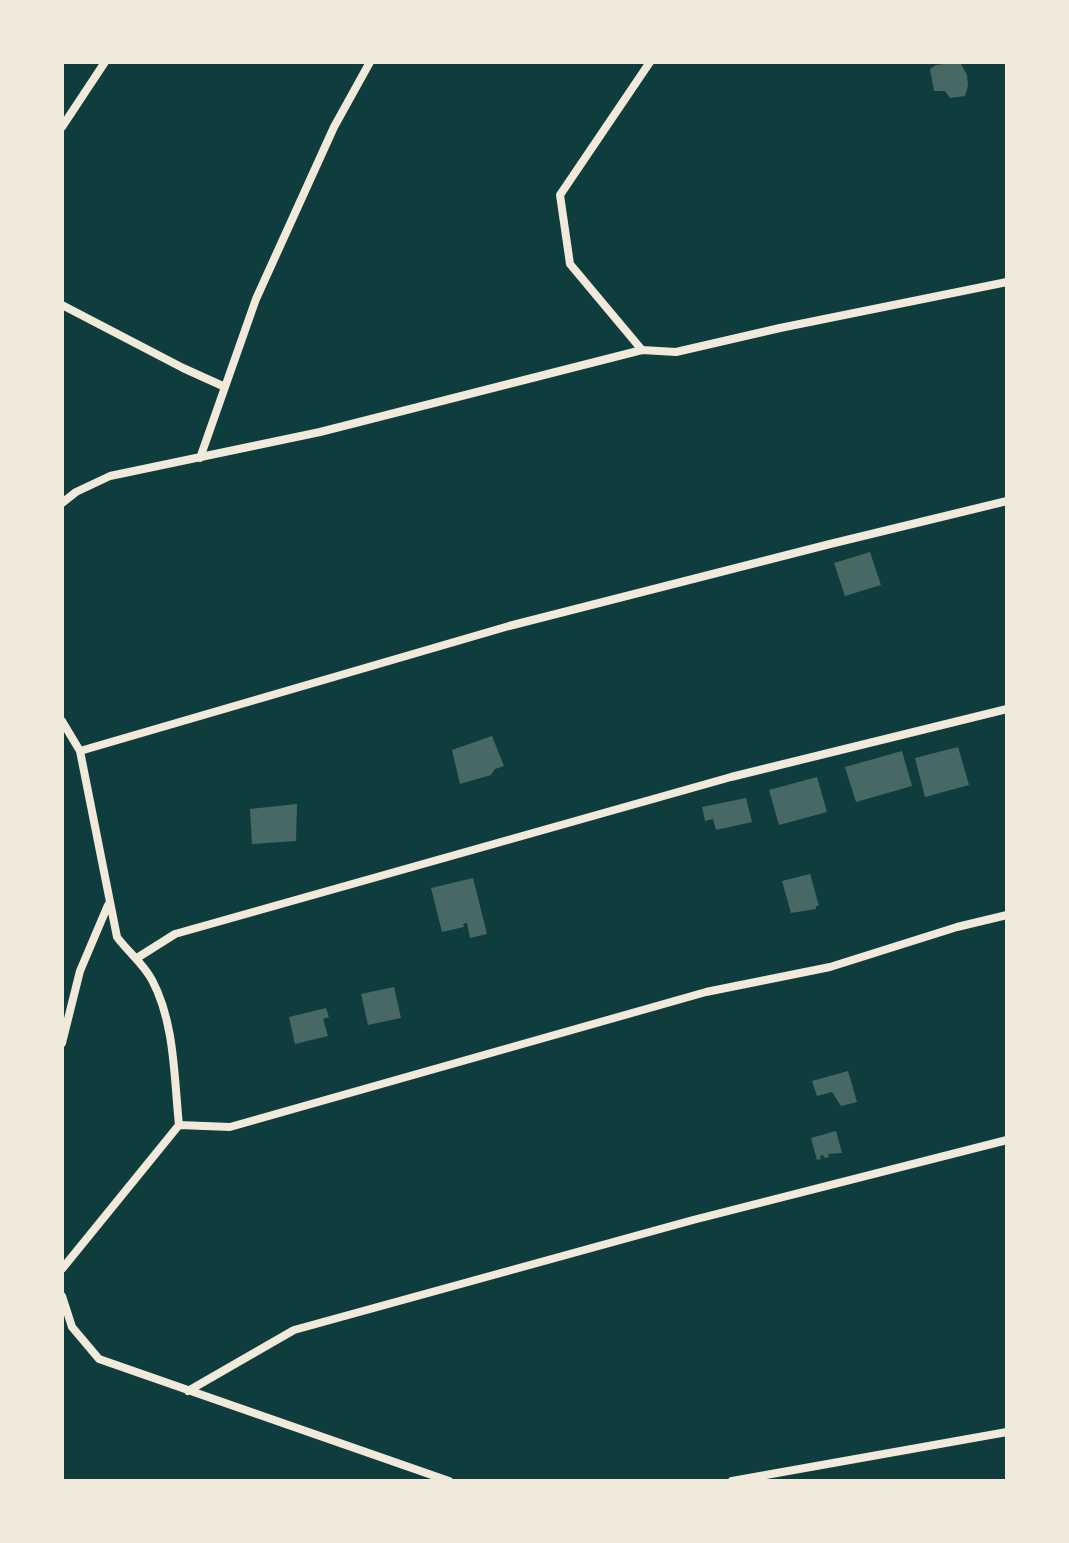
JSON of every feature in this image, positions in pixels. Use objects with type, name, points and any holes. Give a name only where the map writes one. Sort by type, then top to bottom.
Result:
[{"type":"street","points":[[62,127],[105,62]]},
{"type":"street","points":[[200,458],[256,299],[334,127],[370,62]]},
{"type":"street","points":[[642,350],[570,264],[560,195],[650,62]]},
{"type":"street","points":[[62,503],[76,492],[110,476],[320,432],[642,350],[676,352],[1007,282]]},
{"type":"street","points":[[62,305],[225,387]]},
{"type":"street","points":[[80,751],[509,626],[1007,501]]},
{"type":"street","points":[[137,958],[175,934],[731,777],[1007,709]]},
{"type":"street","points":[[62,721],[80,751],[117,937],[126,950],[137,958],[152,981],[168,1028],[179,1125],[62,1269]]},
{"type":"street","points":[[62,1043],[80,971],[109,905]]},
{"type":"street","points":[[179,1125],[230,1127],[706,992],[830,967],[957,927],[1007,915]]},
{"type":"street","points":[[188,1391],[294,1330],[693,1220],[1007,1140]]},
{"type":"street","points":[[62,1296],[72,1327],[99,1359],[449,1481]]},
{"type":"street","points":[[732,1481],[1007,1432]]},
{"type":"building","points":[[960,62],[967,75],[965,96],[950,98],[945,91],[934,91],[930,69],[936,65]]},
{"type":"building","points":[[870,552],[881,585],[845,596],[834,563]]},
{"type":"building","points":[[492,736],[504,766],[495,769],[491,775],[460,784],[452,750]]},
{"type":"building","points":[[958,747],[969,785],[925,797],[915,758]]},
{"type":"building","points":[[902,751],[912,786],[856,802],[845,767]]},
{"type":"building","points":[[817,777],[827,812],[779,825],[769,790]]},
{"type":"building","points":[[746,798],[752,822],[716,830],[713,819],[705,821],[702,807]]},
{"type":"building","points":[[297,804],[296,841],[252,844],[250,809]]},
{"type":"building","points":[[810,874],[819,906],[791,913],[782,881]]},
{"type":"building","points":[[473,878],[487,934],[470,938],[467,923],[463,924],[464,927],[442,932],[431,888]]},
{"type":"building","points":[[394,987],[401,1018],[368,1025],[361,994]]},
{"type":"building","points":[[326,1008],[329,1017],[323,1019],[328,1036],[295,1044],[289,1017]]},
{"type":"building","points":[[848,1071],[857,1102],[841,1106],[832,1092],[817,1096],[812,1081]]},
{"type":"building","points":[[836,1131],[842,1153],[828,1154],[829,1157],[824,1158],[823,1155],[817,1160],[811,1138]]}]
